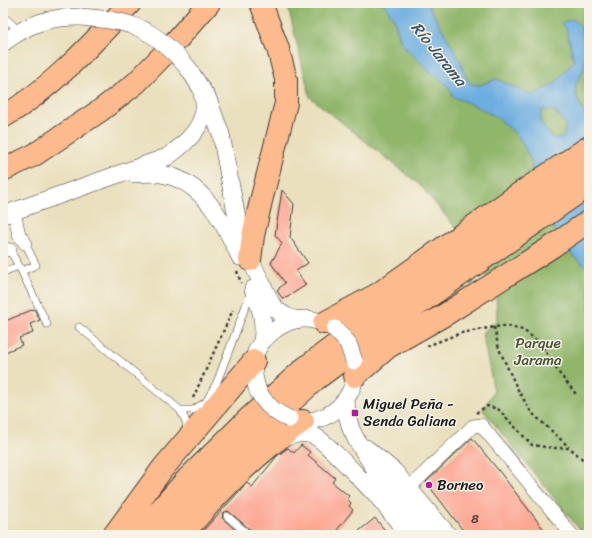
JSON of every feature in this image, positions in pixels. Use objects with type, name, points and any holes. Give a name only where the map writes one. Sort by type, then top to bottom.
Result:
[{"type":"highway","points":[[3,117],[39,93],[91,45],[130,3]]},
{"type":"highway","points":[[3,170],[34,155],[101,110],[142,77],[168,50],[208,3]]},
{"type":"highway","points":[[248,264],[260,201],[286,103],[286,79],[278,49],[261,3]]},
{"type":"highway","points":[[3,185],[66,148],[101,110]]},
{"type":"highway","points":[[160,535],[206,482],[316,379],[397,319],[527,209],[589,147]]},
{"type":"highway","points":[[138,535],[188,478],[248,419],[306,367],[386,307],[589,167]]},
{"type":"highway","points":[[330,326],[378,294],[527,209],[589,185]]},
{"type":"highway","points":[[355,369],[388,347],[446,314],[553,246],[589,221]]},
{"type":"highway","points":[[114,535],[185,439],[258,352]]},
{"type":"highway","points":[[182,535],[204,510],[268,447],[302,420]]},
{"type":"street","points":[[3,43],[17,32],[34,24],[60,17],[107,19],[131,25],[155,37],[178,56],[200,86],[212,109],[221,134],[236,213],[248,264],[248,288],[261,309],[263,319],[264,327],[254,377],[258,391],[265,403],[276,413],[302,420],[394,471],[411,489],[448,535]]},
{"type":"street","points":[[26,242],[20,235],[8,214],[166,157],[192,136],[200,124],[203,113],[204,98],[200,86]]},
{"type":"street","points":[[112,176],[161,174],[170,176],[197,190],[211,205],[248,264],[270,303],[278,311],[296,320],[309,320],[330,326],[348,343],[355,369],[351,391],[346,399],[333,412],[302,420]]},
{"type":"street","points":[[258,352],[274,331],[296,320]]},
{"type":"street","points":[[346,399],[347,415],[351,429],[351,446],[409,535]]},
{"type":"street","points":[[411,489],[416,481],[474,426],[481,426],[572,535]]},
{"type":"street","points":[[268,447],[295,434],[313,435],[376,484],[429,535]]},
{"type":"lane","points":[[3,19],[5,18],[9,21],[17,32]]},
{"type":"lane","points":[[3,272],[36,264],[26,242]]},
{"type":"lane","points":[[6,249],[21,268],[47,324]]},
{"type":"lane","points":[[185,439],[217,382],[248,288]]},
{"type":"lane","points":[[79,327],[180,410],[185,419],[185,439]]},
{"type":"lane","points":[[180,410],[193,410],[206,402]]},
{"type":"lane","points":[[227,516],[249,535]]},
{"type":"path","points":[[248,264],[237,272],[248,288]]},
{"type":"path","points":[[188,410],[233,308]]},
{"type":"path","points":[[425,347],[461,333],[494,327],[506,326],[523,330],[540,342],[559,373],[576,394]]},
{"type":"path","points":[[494,327],[499,348],[517,388],[531,412],[589,465]]},
{"type":"path","points":[[474,426],[472,419],[476,412],[487,406],[492,407],[498,409],[506,416],[532,445],[552,448],[570,448]]},
{"type":"green space","name":"Parque Jarama","points":[[287,3],[589,3],[589,191],[572,255],[589,269],[589,535],[584,535],[483,410],[494,391],[482,333],[497,321],[496,292],[455,227],[419,184],[310,97]]},
{"type":"water","name":"Río Jarama","points":[[383,3],[427,3],[461,62],[465,76],[471,84],[480,85],[496,79],[533,95],[554,84],[574,61],[566,28],[561,23],[573,19],[581,27],[586,49],[583,71],[576,83],[576,95],[589,125],[589,269],[572,255],[555,230],[543,190],[533,180],[531,160],[518,136],[498,118],[478,107],[454,97],[446,84],[427,69],[401,43],[394,19]],"holes":[[[542,110],[555,111],[566,125],[563,138],[552,138],[540,121]]]},
{"type":"building","points":[[282,190],[294,204],[290,237],[308,263],[296,271],[306,285],[283,299],[277,291],[285,283],[271,263],[282,243],[275,235]]},
{"type":"building","points":[[34,309],[40,320],[30,324],[33,333],[19,338],[22,345],[3,353],[3,322]]},
{"type":"building","points":[[472,438],[548,535],[467,535],[459,525],[426,482]]},
{"type":"building","points":[[301,445],[310,452],[308,455],[335,478],[332,482],[349,496],[347,499],[351,503],[349,506],[353,510],[333,535],[254,535],[252,531],[228,511],[223,513],[222,518],[241,535],[199,535],[247,483],[252,487],[277,456],[288,448],[294,453]]},
{"type":"building","points":[[375,518],[389,535],[354,535]]},
{"type":"place","name":"Miguel Peña - Senda Galiana","points":[[355,413]]},
{"type":"place","name":"Borneo","points":[[429,485]]}]
